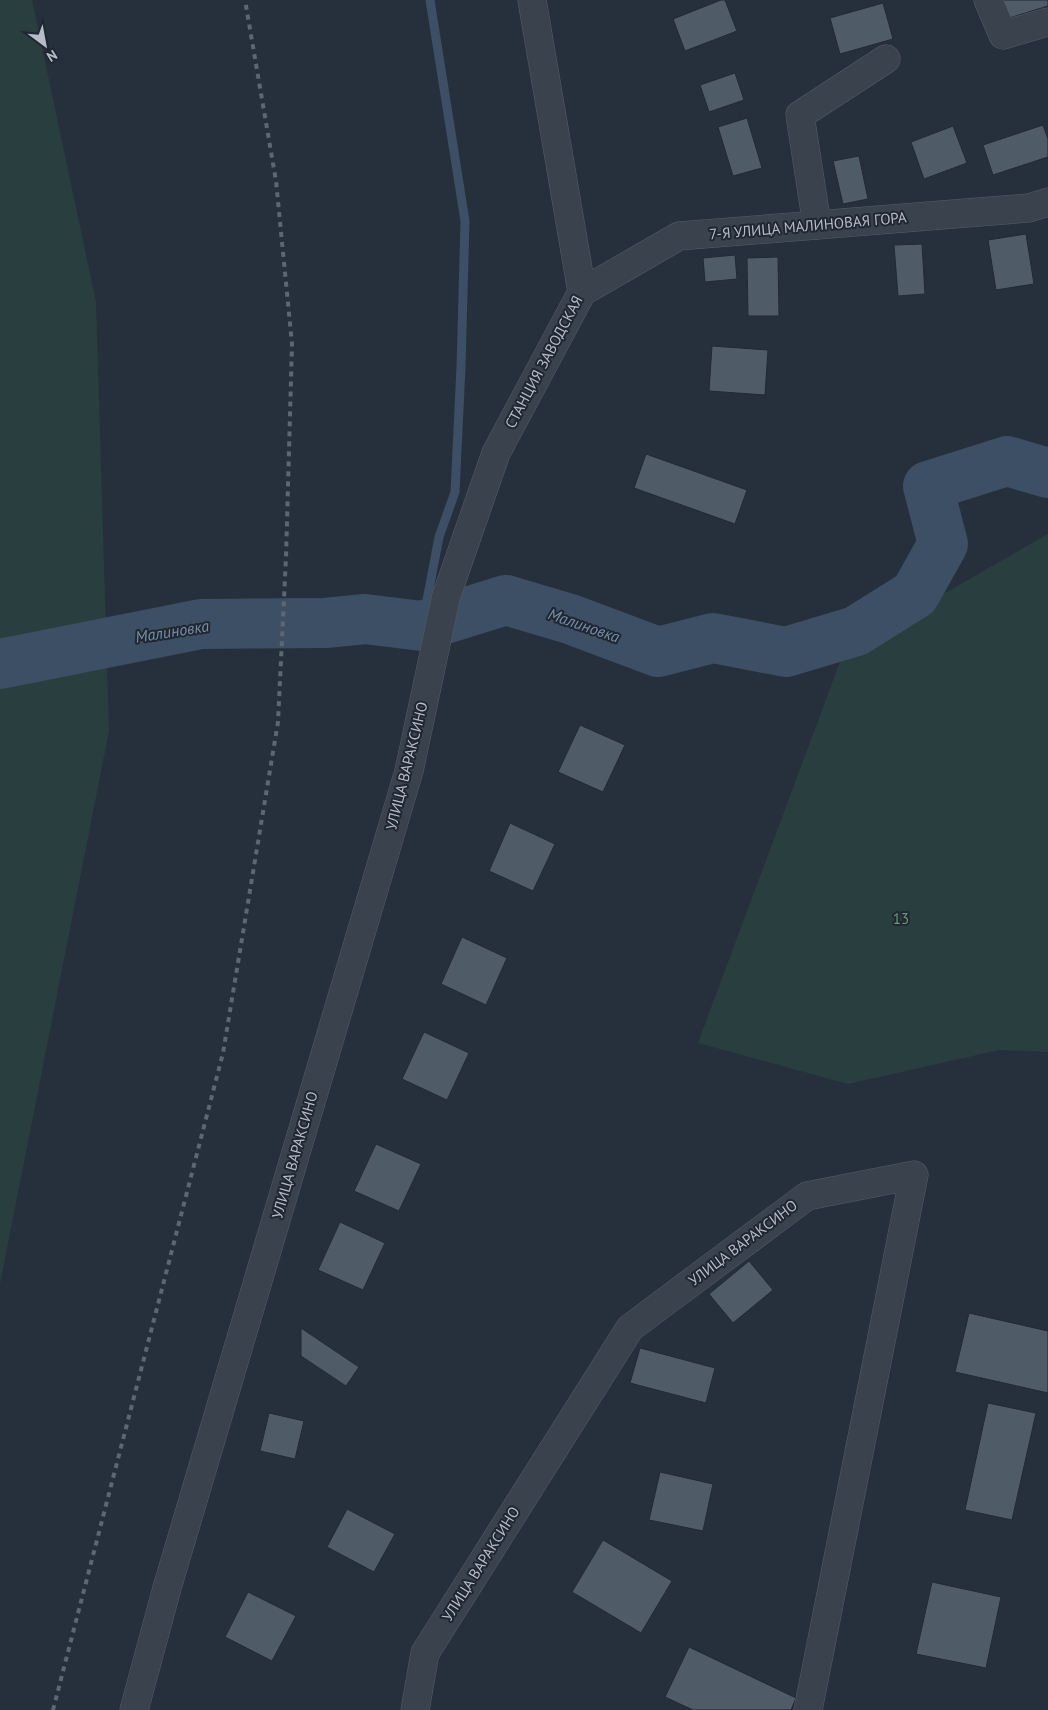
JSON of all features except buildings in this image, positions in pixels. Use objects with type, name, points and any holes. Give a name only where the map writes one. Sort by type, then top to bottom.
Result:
[{"type":"street","name":"СТАНЦИЯ ЗАВОДСКАЯ","points":[[446,597],[496,453],[582,292],[532,0]]},
{"type":"street","points":[[988,0],[1003,36],[1048,22]]},
{"type":"street","points":[[818,225],[800,115],[886,58]]},
{"type":"street","name":"7-Я УЛИЦА МАЛИНОВАЯ ГОРА","points":[[582,292],[679,236],[1029,208],[1048,202]]},
{"type":"street","name":"УЛИЦА ВАРАКСИНО","points":[[134,1710],[170,1579],[409,770],[446,597]]},
{"type":"street","name":"УЛИЦА ВАРАКСИНО","points":[[415,1710],[425,1653],[630,1328],[806,1196],[914,1175],[808,1710]]},
{"type":"green space","points":[[0,0],[32,0],[96,302],[109,731],[0,1284]]},
{"type":"green space","name":"13","points":[[1048,534],[1048,1052],[999,1050],[848,1084],[698,1043],[844,651]]},
{"type":"waterway","points":[[422,626],[439,537],[455,492],[465,221],[430,0]]},
{"type":"waterway","name":"Малиновка","points":[[0,664],[201,624],[325,623],[365,619],[422,626],[506,600],[570,619],[658,652],[713,638],[786,652],[856,631],[915,594],[943,544],[928,486],[1007,461],[1048,473]]},
{"type":"railway","points":[[53,1710],[223,1053],[278,722],[286,557],[292,344],[276,181],[245,0]]}]
